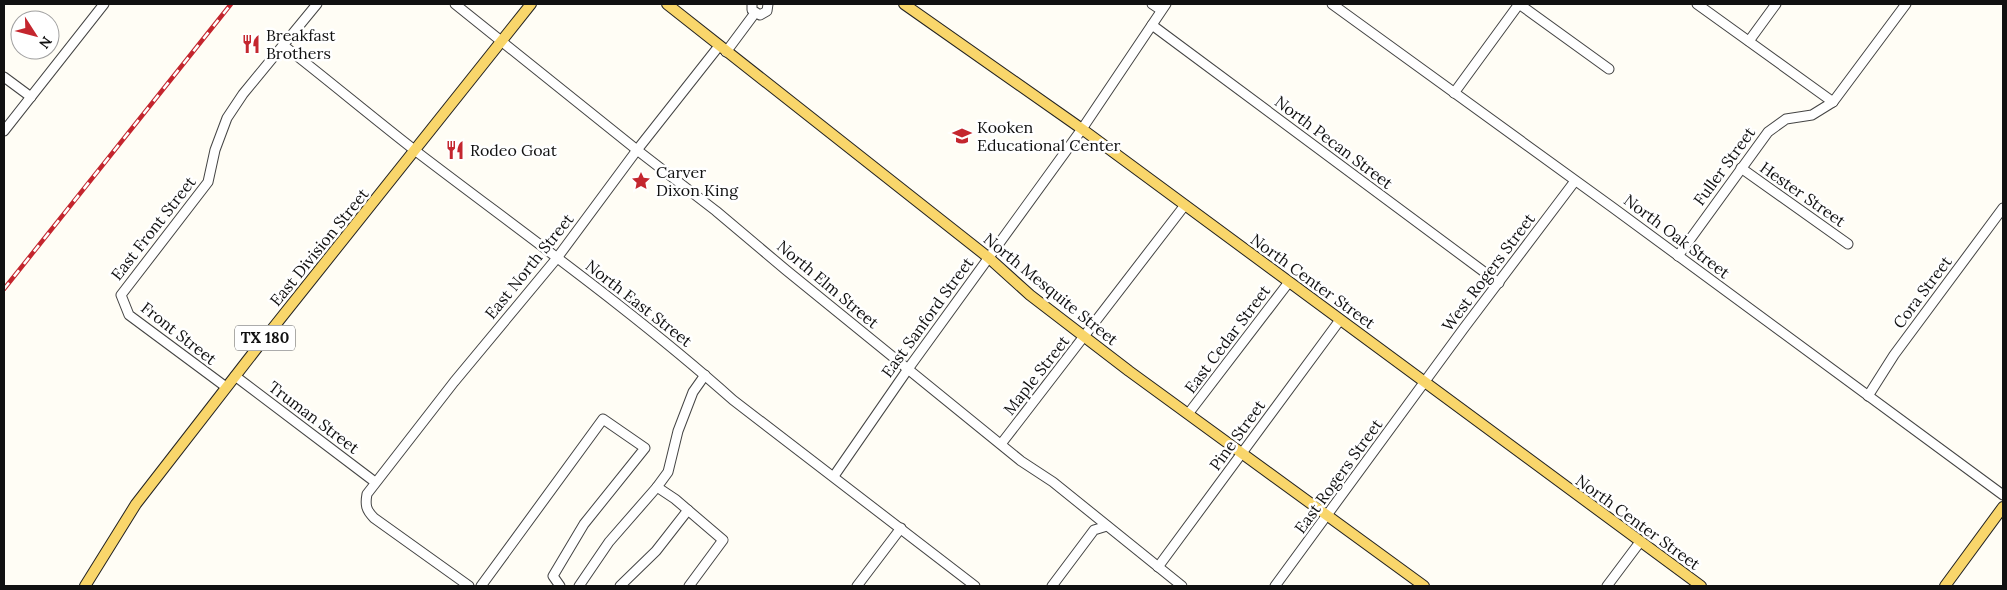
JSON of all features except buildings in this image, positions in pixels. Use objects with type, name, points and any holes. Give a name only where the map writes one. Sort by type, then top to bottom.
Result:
[{"type":"main road","name":"East Division Street","points":[[84,586],[136,504],[235,376],[531,4]]},
{"type":"main road","name":"North Mesquite Street","points":[[667,4],[989,258],[1030,295],[1086,336],[1129,371],[1328,514],[1424,586]]},
{"type":"main road","name":"North Center Street","points":[[904,4],[1082,129],[1701,586]]},
{"type":"main road","points":[[1945,586],[2003,507]]},
{"type":"street","points":[[4,132],[104,4]]},
{"type":"street","name":"East Front Street","points":[[121,295],[208,182],[227,118],[243,94],[316,4]]},
{"type":"street","name":"North Elm Street","points":[[455,4],[716,211],[1001,444],[1052,482],[1182,586]]},
{"type":"street","points":[[752,4],[752,10],[755,13]]},
{"type":"street","name":"East North Street","points":[[469,586],[374,518],[368,512],[365,504],[367,494],[454,382],[557,258],[637,150],[722,49],[755,13],[760,15],[765,13],[768,4]]},
{"type":"street","points":[[1152,4],[1163,7]]},
{"type":"street","name":"North Oak Street","points":[[1332,4],[2003,495]]},
{"type":"street","points":[[1454,93],[1519,4],[1609,69]]},
{"type":"street","points":[[1697,4],[1833,102]]},
{"type":"street","points":[[1749,41],[1776,4]]},
{"type":"street","name":"Fuller Street","points":[[1678,256],[1740,168],[1768,132],[1786,119],[1812,115],[1833,102],[1906,4]]},
{"type":"street","name":"East Sanford Street","points":[[834,476],[908,369],[1082,129],[1163,7]]},
{"type":"street","name":"North Pecan Street","points":[[1152,25],[1499,283]]},
{"type":"street","name":"North East Street","points":[[283,45],[415,150],[557,258],[705,375],[733,400],[975,586]]},
{"type":"street","points":[[4,77],[31,97]]},
{"type":"street","name":"Hester Street","points":[[1740,168],[1848,244]]},
{"type":"street","name":"West Rogers Street","points":[[1425,382],[1575,181]]},
{"type":"street","name":"Maple Street","points":[[1001,444],[1185,205]]},
{"type":"street","name":"Cora Street","points":[[1868,396],[1894,355],[2003,208]]},
{"type":"street","name":"East Cedar Street","points":[[1188,414],[1289,282]]},
{"type":"street","name":"Front Street","points":[[121,295],[129,315],[226,388]]},
{"type":"street","name":"Pine Street","points":[[1158,567],[1340,320]]},
{"type":"street","points":[[579,586],[609,542],[668,472],[678,431],[694,392],[705,375]]},
{"type":"street","name":"Truman Street","points":[[235,376],[375,482]]},
{"type":"street","name":"East Rogers Street","points":[[1275,586],[1425,382]]},
{"type":"street","points":[[481,586],[603,419],[645,448],[584,524],[553,576],[560,586]]},
{"type":"street","points":[[657,487],[723,540],[690,586]]},
{"type":"street","points":[[620,586],[656,551],[688,510]]},
{"type":"street","points":[[1052,586],[1094,530],[1107,526]]},
{"type":"street","points":[[857,586],[901,528]]},
{"type":"street","points":[[1607,586],[1640,542]]},
{"type":"railway","points":[[4,289],[231,4]]},
{"type":"place","name":"Breakfast Brothers","points":[[251,44]]},
{"type":"place","name":"Kooken Educational Center","points":[[962,136]]},
{"type":"place","name":"Rodeo Goat","points":[[455,150]]},
{"type":"place","name":"Carver Dixon King","points":[[641,181]]}]
